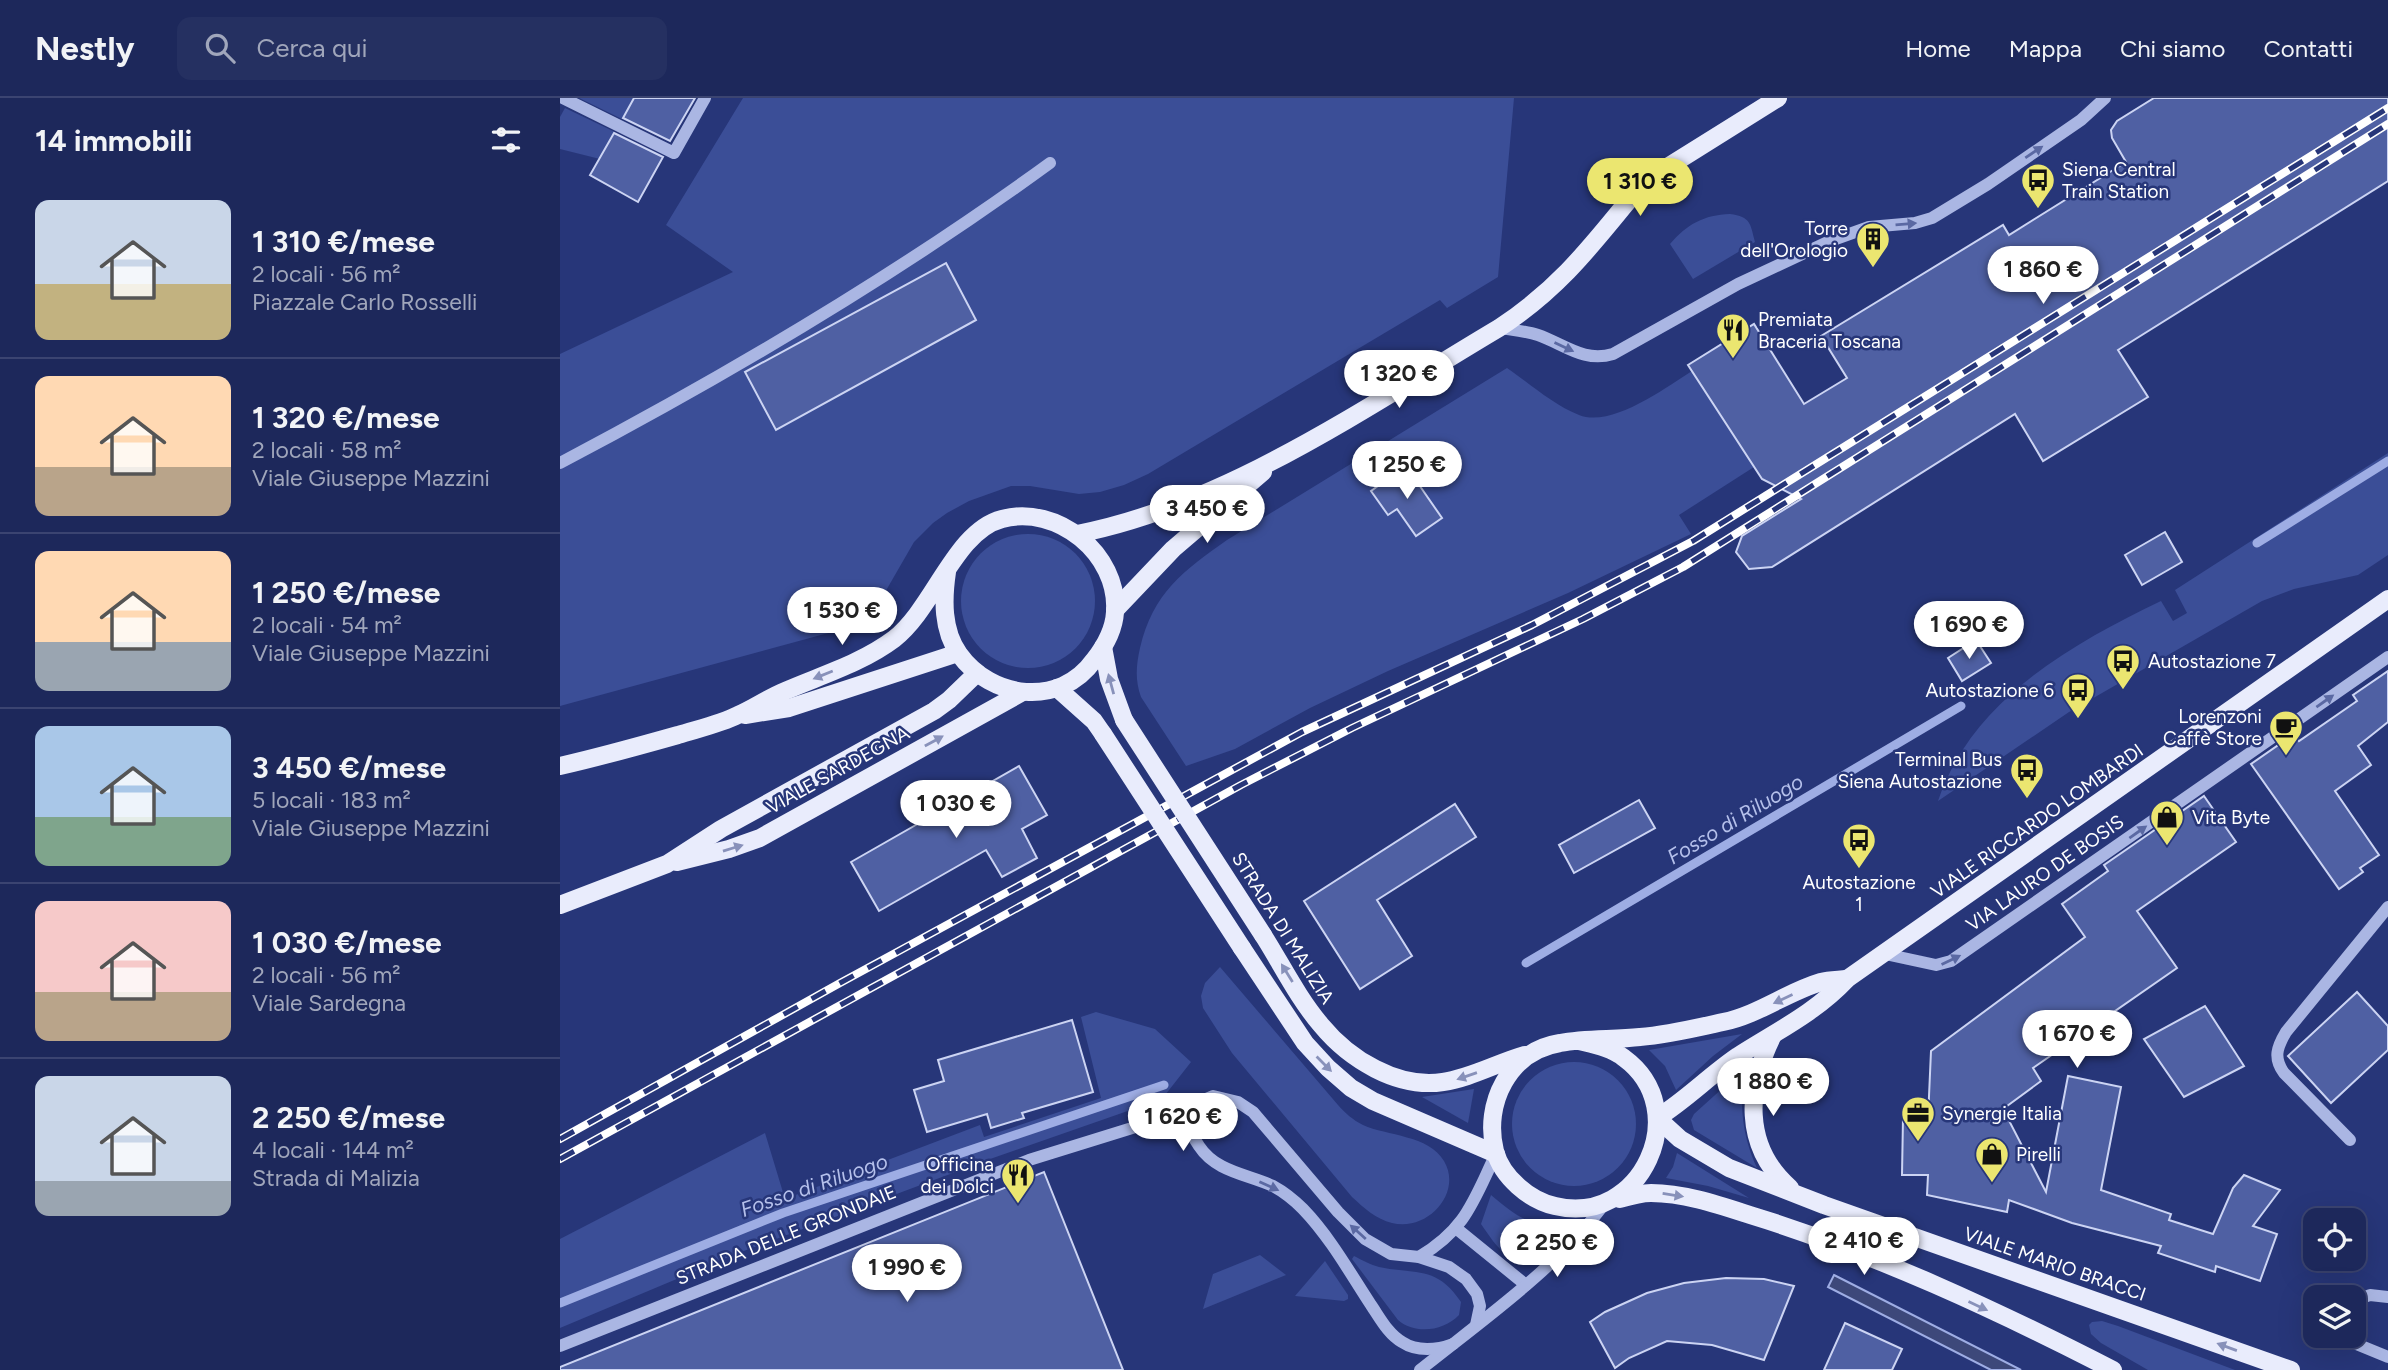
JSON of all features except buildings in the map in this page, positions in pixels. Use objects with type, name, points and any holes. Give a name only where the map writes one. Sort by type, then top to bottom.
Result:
[{"type":"main road","points":[[1077,534],[1146,516],[1278,459],[1499,328],[1525,311],[1562,279],[1650,178],[1778,98]]},
{"type":"main road","points":[[1115,610],[1173,549],[1278,459]]},
{"type":"main road","points":[[738,716],[767,699],[853,663],[883,647],[907,627],[947,572],[959,550],[976,532],[1000,519],[1024,516],[1051,521],[1077,534],[1097,555],[1111,581],[1115,610],[1112,628],[1103,648],[1090,666],[1057,688],[1021,693],[994,684],[976,673],[958,653],[946,618],[944,597],[947,572]]},
{"type":"main road","name":"VIALE RICCARDO LOMBARDI","points":[[1657,1118],[1728,1064],[1807,1015],[1847,978],[1885,954],[2388,599]]},
{"type":"main road","name":"STRADA DI MALIZIA","points":[[1103,648],[1109,679],[1124,720],[1323,1028],[1340,1045],[1382,1073],[1419,1083],[1444,1082],[1465,1077],[1531,1054]]},
{"type":"main road","points":[[560,766],[654,742],[738,716],[789,708],[958,653]]},
{"type":"main road","name":"VIALE SARDEGNA","points":[[667,864],[721,829],[934,710],[976,673]]},
{"type":"main road","points":[[1057,688],[1094,721],[1305,1043],[1328,1068],[1373,1101],[1496,1154]]},
{"type":"main road","name":"VIALE SARDEGNA","points":[[560,905],[667,864],[729,849],[760,838],[1021,693]]},
{"type":"main road","name":"VIALE RICCARDO LOMBARDI","points":[[1579,1041],[1603,1046],[1624,1057],[1641,1074],[1652,1095],[1657,1118],[1654,1147],[1646,1168],[1631,1186],[1606,1202],[1581,1208],[1555,1206],[1531,1197],[1511,1180],[1496,1154],[1491,1126],[1496,1097],[1510,1072],[1531,1054],[1560,1043],[1579,1041],[1643,1037],[1727,1022],[1811,986],[1847,978]]},
{"type":"main road","points":[[1773,1035],[1756,1075],[1754,1123],[1759,1144],[1771,1167],[1782,1181],[1802,1196]]},
{"type":"main road","name":"VIALE MARIO BRACCI","points":[[1657,1118],[1680,1139],[1729,1168],[2291,1370]]},
{"type":"main road","points":[[1606,1202],[1638,1194],[1659,1193],[1770,1221],[1889,1266],[2113,1370]]},
{"type":"street","points":[[563,98],[674,153],[705,98]]},
{"type":"street","points":[[1499,328],[1539,336],[1584,355],[1613,355],[1738,284],[1830,241],[1869,227],[1915,223],[1933,218],[2081,120],[2105,98]]},
{"type":"street","points":[[560,463],[786,336],[888,275],[1050,163]]},
{"type":"street","name":"VIA LAURO DE BOSIS","points":[[1885,954],[1936,965],[1951,961],[2388,657]]},
{"type":"street","points":[[2350,1140],[2284,1073],[2277,1062],[2277,1052],[2286,1032],[2388,906]]},
{"type":"street","points":[[1453,1344],[1435,1349],[1418,1349],[1395,1338],[1305,1211],[1274,1187],[1228,1170],[1212,1160],[1199,1147],[1192,1135],[1189,1119],[1196,1106],[1213,1096],[1238,1102],[1253,1112],[1338,1212],[1365,1239],[1391,1254],[1419,1257],[1449,1267],[1466,1279],[1477,1294],[1480,1306],[1476,1325]]},
{"type":"street","name":"STRADA DELLE GRONDAIE","points":[[560,1346],[1029,1160],[1145,1124],[1189,1119]]},
{"type":"street","points":[[1419,1257],[1457,1229],[1471,1207],[1496,1154]]},
{"type":"street","points":[[1420,1370],[1526,1285],[1584,1232],[1606,1202]]},
{"type":"street","points":[[1457,1229],[1526,1285]]},
{"type":"street","points":[[2366,1296],[2388,1297]]},
{"type":"street","points":[[2366,1348],[2388,1357]]},
{"type":"shaded area","points":[[579,98],[634,98],[622,119]]},
{"type":"shaded area","points":[[743,98],[1514,98],[1498,277],[1447,308],[1440,300],[1148,474],[1124,485],[1100,492],[1079,494],[1030,486],[1011,486],[969,501],[933,523],[914,542],[884,594],[860,615],[832,632],[560,706],[560,354],[733,272],[666,225]]},
{"type":"shaded area","points":[[565,108],[615,132],[600,159],[560,149],[560,117]]},
{"type":"shaded area","points":[[1730,214],[1746,219],[1755,242],[1693,279],[1670,244],[1697,222],[1712,216]]},
{"type":"shaded area","points":[[1507,368],[1560,406],[1592,418],[1607,416],[1638,404],[1692,371],[1754,467],[1679,515],[1691,534],[1568,593],[1388,671],[1310,708],[1235,749],[1186,766],[1141,697],[1137,679],[1139,655],[1146,629],[1153,612],[1172,585],[1227,540]]},
{"type":"shaded area","points":[[2388,453],[2388,555],[2358,575],[2294,589],[2262,601],[2069,712],[1938,801],[1954,765],[1974,733],[2028,680],[2059,657],[2161,601],[2173,621],[2187,613],[2175,590]]},
{"type":"shaded area","points":[[1028,534],[1054,539],[1075,554],[1090,575],[1095,601],[1090,627],[1075,648],[1054,663],[1028,668],[1002,663],[981,648],[966,627],[961,601],[966,575],[981,554],[1002,539]]},
{"type":"shaded area","points":[[1220,967],[1349,1116],[1363,1125],[1418,1141],[1437,1152],[1449,1173],[1449,1185],[1445,1197],[1429,1216],[1418,1222],[1392,1223],[1375,1216],[1352,1197],[1232,1053],[1203,1008],[1201,996],[1205,983]]},
{"type":"shaded area","points":[[1096,1012],[1155,1029],[1191,1062],[1162,1099],[993,1158],[741,1252],[560,1328],[560,1239],[765,1133],[785,1199],[980,1125],[984,1137],[1101,1098],[1081,1017]]},
{"type":"shaded area","points":[[1742,1034],[1676,1090],[1665,1066],[1649,1050]]},
{"type":"shaded area","points":[[1574,1062],[1598,1067],[1618,1080],[1631,1100],[1636,1124],[1631,1148],[1618,1168],[1598,1181],[1574,1186],[1550,1181],[1530,1168],[1517,1148],[1512,1124],[1517,1100],[1530,1080],[1550,1067]]},
{"type":"shaded area","points":[[1745,1068],[1743,1119],[1757,1168],[1694,1130],[1691,1120],[1694,1114]]},
{"type":"shaded area","points":[[1474,1089],[1468,1123],[1422,1097]]},
{"type":"shaded area","points":[[1677,1153],[1749,1198],[1666,1178]]},
{"type":"shaded area","points":[[1491,1195],[1510,1210],[1536,1224],[1570,1230],[1533,1264],[1515,1260],[1502,1251],[1481,1224]]},
{"type":"shaded area","points":[[1260,1255],[1286,1275],[1203,1309],[1213,1274]]},
{"type":"shaded area","points":[[1354,1256],[1379,1267],[1425,1274],[1443,1282],[1461,1302],[1459,1315],[1438,1328],[1421,1329],[1405,1325],[1398,1320],[1352,1259]]},
{"type":"shaded area","points":[[1325,1261],[1348,1299],[1344,1301],[1295,1296]]},
{"type":"shaded area","points":[[1834,1275],[2021,1370],[1991,1370],[1828,1287]]},
{"type":"shaded area","points":[[2102,1321],[2235,1370],[2148,1370],[2101,1343],[2091,1334],[2089,1325]]},
{"type":"waterway","name":"Fosso di Riluogo","points":[[2257,543],[2388,461]]},
{"type":"waterway","name":"Fosso di Riluogo","points":[[1526,963],[1961,706]]},
{"type":"waterway","name":"Fosso di Riluogo","points":[[560,1303],[783,1213],[1164,1085]]},
{"type":"railway","points":[[560,1139],[840,983],[1302,732],[1532,625],[1693,541],[2388,108]]},
{"type":"railway","points":[[560,1159],[1241,785],[1352,728],[1583,619],[1683,567],[2388,124]]},
{"type":"place","name":"Siena Central Train Station","points":[[2038,210]]},
{"type":"place","name":"Torre dell'Orologio","points":[[1873,269]]},
{"type":"place","name":"Premiata Braceria Toscana","points":[[1733,360]]},
{"type":"place","name":"Autostazione 7","points":[[2123,691]]},
{"type":"place","name":"Autostazione 6","points":[[2078,720]]},
{"type":"place","name":"Lorenzoni Caffè Store","points":[[2286,757]]},
{"type":"place","name":"Terminal Bus Siena Autostazione","points":[[2027,800]]},
{"type":"place","name":"Vita Byte","points":[[2167,847]]},
{"type":"place","name":"Autostazione 1","points":[[1859,870]]},
{"type":"place","name":"Synergie Italia","points":[[1918,1143]]},
{"type":"place","name":"Pirelli","points":[[1992,1184]]},
{"type":"place","name":"Officina dei Dolci","points":[[1018,1205]]}]
